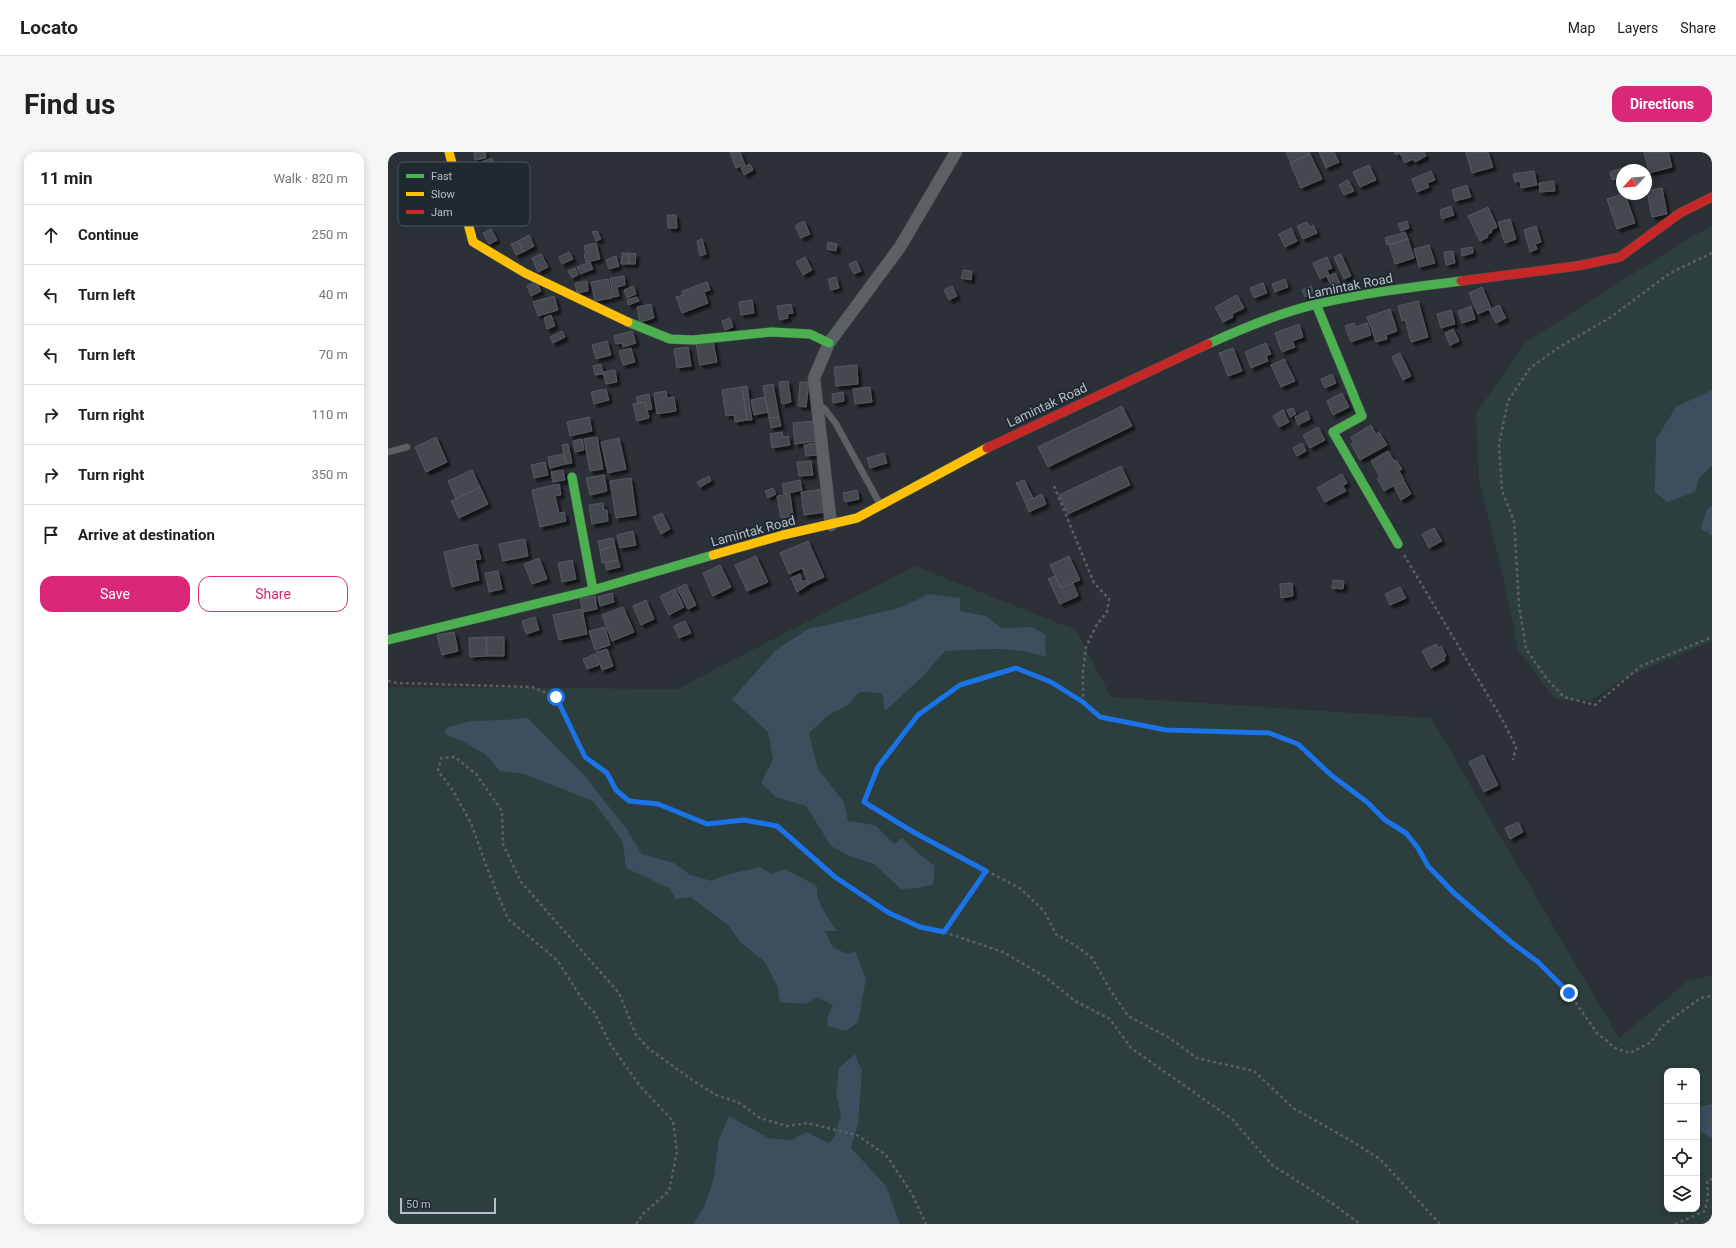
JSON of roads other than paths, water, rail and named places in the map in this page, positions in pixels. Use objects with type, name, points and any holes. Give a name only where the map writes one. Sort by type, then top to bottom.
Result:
[{"type":"main road","points":[[449,152],[452,162]]},
{"type":"main road","name":"Lamintak Road","points":[[388,640],[593,590],[783,534],[831,525],[857,518],[1007,438],[1212,342],[1280,316],[1316,304],[1391,290],[1577,266],[1620,257],[1680,213],[1712,197]]},
{"type":"main road","points":[[469,226],[473,242],[525,273],[645,330],[670,339],[692,340],[770,332],[810,334],[829,343]]},
{"type":"main road","points":[[1316,304],[1362,416],[1333,432],[1398,544]]},
{"type":"main road","points":[[572,477],[593,590]]},
{"type":"street","points":[[831,525],[814,378],[829,343],[900,247],[956,152]]},
{"type":"lane","points":[[817,406],[824,408],[836,424],[881,505]]},
{"type":"lane","points":[[388,452],[407,447]]},
{"type":"water","points":[[1712,390],[1712,467],[1710,467],[1699,479],[1695,492],[1667,502],[1655,492],[1656,439],[1676,407]]},
{"type":"water","points":[[1712,506],[1712,535],[1709,536],[1709,532],[1703,531],[1701,528],[1707,509]]},
{"type":"water","points":[[929,594],[960,598],[960,611],[986,616],[1001,628],[1031,627],[1045,634],[1046,657],[1034,653],[996,649],[945,651],[923,676],[885,711],[882,693],[859,692],[848,705],[827,716],[809,733],[818,769],[844,802],[848,821],[875,825],[894,844],[902,838],[935,866],[933,884],[919,888],[901,889],[874,864],[850,856],[831,846],[806,806],[776,797],[761,783],[773,759],[768,732],[732,699],[776,650],[808,629],[902,607]]},
{"type":"water","points":[[528,718],[583,774],[625,827],[642,854],[674,863],[690,875],[712,881],[730,874],[760,867],[771,874],[785,869],[817,886],[820,904],[837,931],[825,931],[833,947],[847,954],[855,951],[866,979],[858,1022],[846,1031],[827,1026],[828,1016],[833,1005],[817,997],[805,1004],[780,1002],[777,985],[764,961],[741,943],[729,926],[691,897],[676,899],[669,888],[626,868],[623,842],[593,801],[524,774],[500,771],[485,754],[466,743],[445,734],[446,728],[470,721]]},
{"type":"water","points":[[855,1054],[862,1071],[858,1123],[851,1148],[886,1186],[900,1224],[693,1224],[704,1207],[713,1181],[719,1139],[729,1116],[768,1138],[791,1140],[807,1132],[828,1143],[834,1138],[841,1115],[836,1094],[839,1068]]},
{"type":"water","points":[[1712,1104],[1712,1138],[1700,1132],[1700,1108],[1702,1106]]}]
